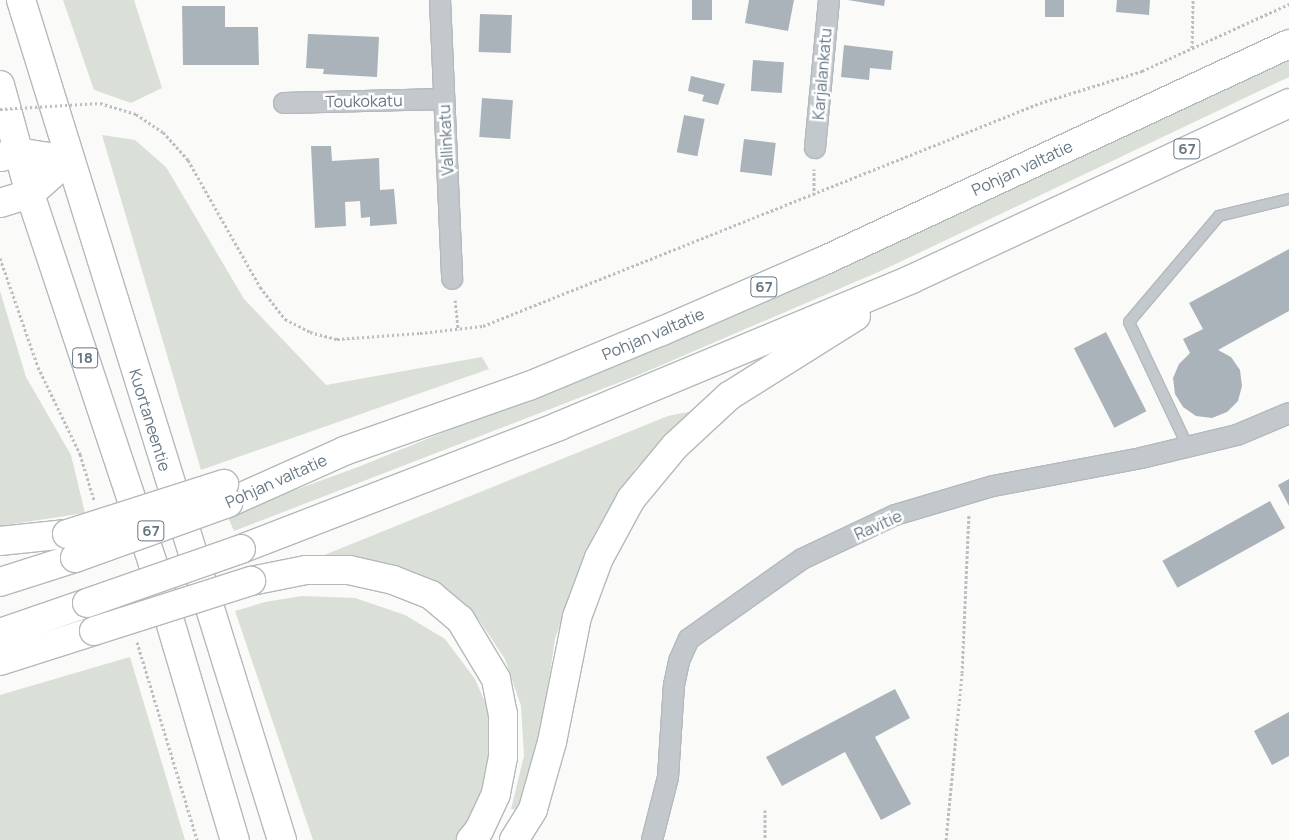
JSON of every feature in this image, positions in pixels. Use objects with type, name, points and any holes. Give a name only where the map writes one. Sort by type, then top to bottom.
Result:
[{"type":"highway","name":"Kuortaneentie","points":[[21,0],[68,160],[282,840]]},
{"type":"highway","name":"Pohjan valtatie","points":[[0,582],[71,546],[226,494],[528,386],[662,331],[821,262],[1289,44]]},
{"type":"highway","name":"18","points":[[0,85],[8,154],[30,194],[153,564],[235,840]]},
{"type":"highway","name":"67","points":[[0,633],[241,549],[559,426],[912,279],[1289,103]]},
{"type":"highway","points":[[8,154],[68,160]]},
{"type":"highway","points":[[0,203],[30,194],[68,160]]},
{"type":"highway","points":[[514,840],[533,809],[552,742],[577,618],[599,558],[631,499],[675,446],[729,396],[912,279]]},
{"type":"highway","points":[[0,540],[71,546]]},
{"type":"highway","points":[[0,661],[251,581],[306,570],[349,570],[393,580],[431,595],[460,619],[496,679],[503,714],[504,757],[496,794],[479,830],[470,840]]},
{"type":"street","name":"Vallinkatu","points":[[440,0],[452,279]]},
{"type":"street","name":"Karjalankatu","points":[[815,148],[829,0]]},
{"type":"street","name":"Toukokatu","points":[[284,103],[444,99]]},
{"type":"street","name":"Ravitie","points":[[652,840],[668,777],[674,685],[679,661],[690,639],[802,559],[895,515],[970,493],[1237,435],[1289,413]]},
{"type":"lane","points":[[1188,447],[1129,322],[1219,216],[1289,199]]},
{"type":"path","points":[[1192,48],[1193,0]]},
{"type":"path","points":[[0,109],[100,103],[136,114],[163,132],[188,160],[260,287],[285,319],[310,332],[337,339],[458,330],[492,323],[1040,103],[1142,71],[1289,4]]},
{"type":"path","points":[[814,195],[815,148]]},
{"type":"path","points":[[452,279],[458,330]]},
{"type":"path","points":[[946,840],[962,674],[970,493]]},
{"type":"path","points":[[765,810],[765,840]]},
{"type":"shaded area","points":[[63,0],[134,0],[162,88],[131,103],[94,90]]},
{"type":"shaded area","points":[[1289,55],[1289,77],[883,270],[636,376],[234,531],[227,515],[358,467],[668,341]]},
{"type":"shaded area","points":[[102,135],[135,140],[166,167],[244,299],[326,385],[482,357],[489,369],[201,470]]},
{"type":"shaded area","points":[[0,291],[26,377],[71,455],[85,513],[0,526]]},
{"type":"shaded area","points":[[693,411],[636,468],[597,529],[574,583],[555,639],[537,762],[520,810],[511,809],[524,756],[521,706],[505,659],[479,620],[451,596],[312,560],[668,416]]},
{"type":"shaded area","points":[[302,596],[355,598],[405,615],[445,639],[475,679],[493,720],[492,771],[474,814],[455,840],[313,840],[235,611],[265,602]]},
{"type":"shaded area","points":[[130,657],[185,840],[0,840],[0,695]]},
{"type":"building","points":[[692,0],[712,0],[712,20],[692,20]]},
{"type":"building","points":[[749,0],[794,0],[788,31],[745,23]]},
{"type":"building","points":[[848,0],[885,0],[884,6]]},
{"type":"building","points":[[1045,0],[1064,0],[1064,17],[1045,17]]},
{"type":"building","points":[[1117,0],[1150,0],[1149,15],[1116,12]]},
{"type":"building","points":[[182,6],[225,6],[225,27],[258,27],[259,65],[183,65]]},
{"type":"building","points":[[480,14],[512,15],[511,53],[479,52]]},
{"type":"building","points":[[308,34],[379,37],[377,77],[323,74],[324,69],[306,68]]},
{"type":"building","points":[[844,45],[893,51],[891,70],[870,68],[869,80],[841,77]]},
{"type":"building","points":[[753,60],[784,62],[782,93],[751,91]]},
{"type":"building","points":[[691,76],[725,84],[718,105],[702,101],[704,95],[688,91]]},
{"type":"building","points":[[482,98],[513,100],[510,139],[479,137]]},
{"type":"building","points":[[684,115],[705,119],[697,156],[677,152]]},
{"type":"building","points":[[744,139],[776,143],[772,176],[740,172]]},
{"type":"building","points":[[311,146],[331,146],[332,161],[379,158],[380,190],[394,189],[397,224],[370,226],[370,217],[361,218],[360,201],[345,202],[346,226],[315,228]]},
{"type":"building","points":[[1289,249],[1289,311],[1218,350],[1231,357],[1240,370],[1242,386],[1238,401],[1227,412],[1212,418],[1196,416],[1183,407],[1175,394],[1173,378],[1179,364],[1190,353],[1183,339],[1203,329],[1189,303]]},
{"type":"building","points":[[1106,332],[1146,411],[1114,428],[1074,348]]},
{"type":"building","points":[[1289,479],[1289,506],[1278,485]]},
{"type":"building","points":[[1270,501],[1285,528],[1177,588],[1162,561]]},
{"type":"building","points":[[895,689],[910,718],[875,737],[911,804],[881,820],[845,752],[782,786],[766,757]]},
{"type":"building","points":[[1289,712],[1289,756],[1272,765],[1254,731]]}]
